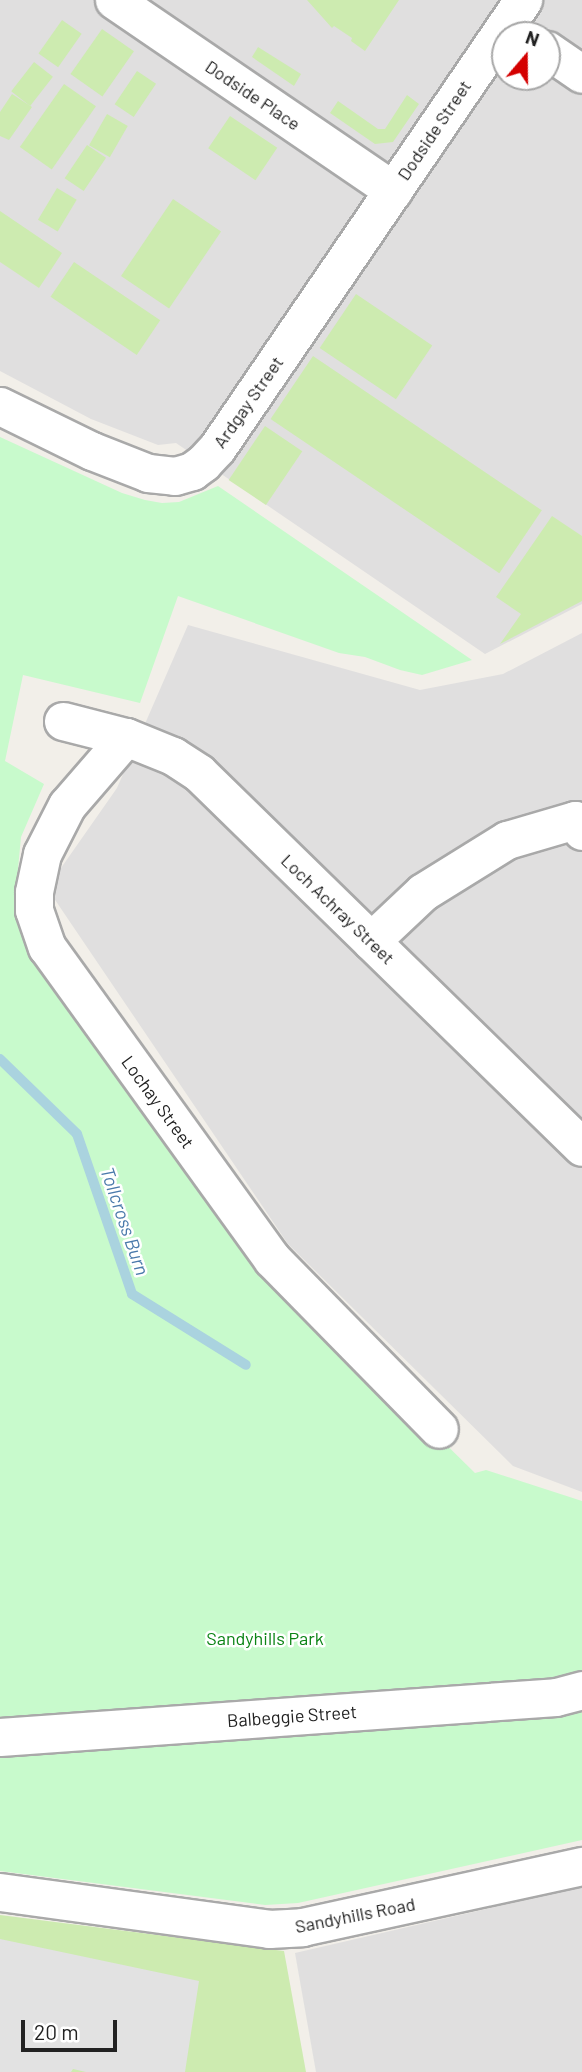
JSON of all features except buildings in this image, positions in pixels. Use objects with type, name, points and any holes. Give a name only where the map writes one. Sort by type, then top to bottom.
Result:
[{"type":"street","name":"Dodside Place","points":[[114,0],[393,190]]},
{"type":"street","name":"Dodside Street","points":[[393,190],[519,19]]},
{"type":"street","points":[[561,60],[582,74]]},
{"type":"street","name":"Ardgay Street","points":[[0,406],[133,468],[163,476],[192,471],[217,448],[393,190]]},
{"type":"street","name":"Loch Achray Street","points":[[63,721],[126,737],[173,756],[199,773],[582,1147]]},
{"type":"street","name":"Lochay Street","points":[[126,737],[67,806],[42,853],[36,876],[34,910],[47,947],[272,1259],[439,1429]]},
{"type":"street","points":[[371,941],[423,892],[507,840],[575,820],[582,831]]},
{"type":"street","name":"Balbeggie Street","points":[[0,1737],[556,1697],[582,1690]]},
{"type":"street","name":"Sandyhills Road","points":[[0,1892],[269,1929],[302,1927],[582,1866]]},
{"type":"shaded area","points":[[0,0],[582,0],[582,604],[485,654],[176,443],[158,445],[91,419],[0,371]]},
{"type":"shaded area","points":[[188,625],[420,690],[503,674],[582,633],[582,1492],[513,1466],[288,1244],[47,888],[117,788]]},
{"type":"shaded area","points":[[582,1887],[582,2072],[316,2072],[295,1953]]},
{"type":"shaded area","points":[[0,1939],[199,1981],[185,2072],[86,2072],[73,2069],[71,2072],[0,2072]]},
{"type":"green space","points":[[307,0],[399,0],[365,51],[351,41],[352,38],[334,26],[332,28]]},
{"type":"green space","points":[[62,20],[82,34],[58,67],[38,54]]},
{"type":"green space","points":[[102,29],[134,51],[102,96],[70,74]]},
{"type":"green space","points":[[258,47],[301,74],[294,86],[252,57]]},
{"type":"green space","points":[[34,62],[53,77],[30,106],[11,91]]},
{"type":"green space","points":[[137,71],[156,84],[134,117],[115,104]]},
{"type":"green space","points":[[64,84],[96,106],[52,169],[20,147]]},
{"type":"green space","points":[[12,94],[32,107],[9,140],[0,136],[0,112]]},
{"type":"green space","points":[[407,95],[419,104],[393,142],[375,144],[330,113],[338,101],[378,129],[385,129]]},
{"type":"green space","points":[[107,114],[128,126],[110,157],[89,145]]},
{"type":"green space","points":[[230,116],[277,148],[255,180],[208,148]]},
{"type":"green space","points":[[87,145],[106,158],[84,191],[65,178]]},
{"type":"green space","points":[[57,188],[77,200],[58,232],[38,220]]},
{"type":"green space","points":[[173,199],[221,231],[169,309],[121,276]]},
{"type":"green space","points":[[0,211],[62,253],[39,288],[0,262]]},
{"type":"green space","points":[[74,262],[160,320],[137,355],[51,297]]},
{"type":"green space","points":[[356,294],[432,345],[396,399],[320,348]]},
{"type":"green space","points":[[313,356],[542,510],[499,573],[271,419]]},
{"type":"green space","points":[[265,426],[302,451],[266,505],[229,480]]},
{"type":"green space","name":"Sandyhills Park","points":[[0,437],[122,493],[145,500],[179,502],[218,486],[472,660],[422,675],[365,657],[339,653],[178,596],[140,703],[23,675],[5,761],[44,784],[21,837],[15,901],[17,914],[236,1238],[475,1473],[486,1470],[582,1501],[582,1840],[298,1903],[265,1905],[0,1871]]},
{"type":"green space","points":[[552,516],[582,536],[582,601],[500,644],[521,614],[496,597]]},
{"type":"green space","points":[[0,1915],[284,1951],[306,2072],[0,2072]]},
{"type":"waterway","name":"Tollcross Burn","points":[[0,1059],[77,1134],[132,1294],[246,1365]]}]
